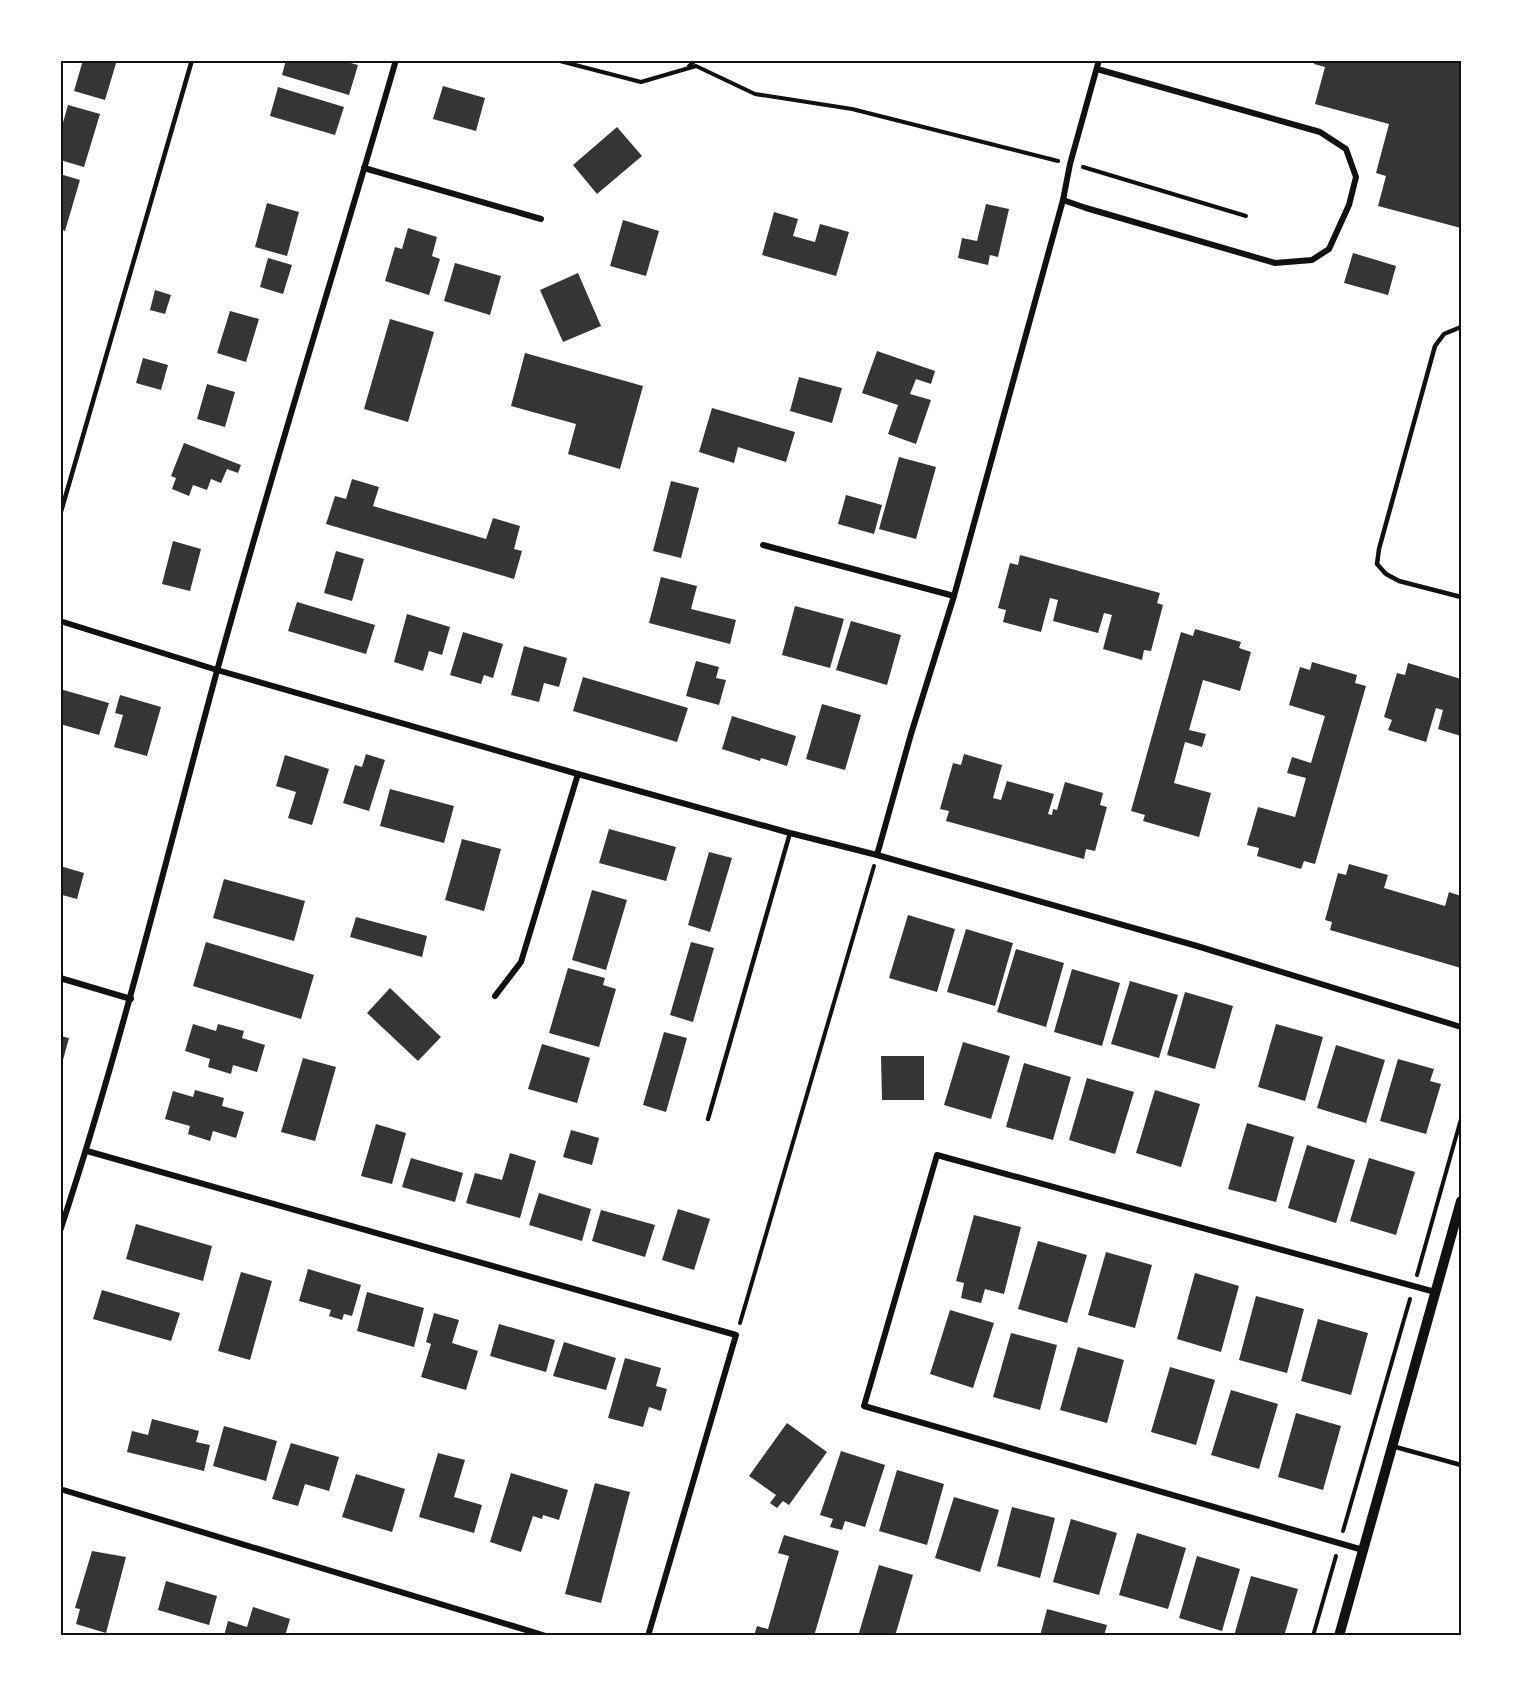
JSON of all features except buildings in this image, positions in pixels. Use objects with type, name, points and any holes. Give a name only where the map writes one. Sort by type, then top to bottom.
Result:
[{"type":"street","points":[[60,1231],[87,1151],[131,999],[217,670],[286,428],[396,60]]},
{"type":"street","points":[[877,855],[911,734],[954,596],[1063,200],[1070,164],[1099,60]]},
{"type":"street","points":[[1063,200],[1275,262],[1312,260],[1329,249],[1349,205],[1356,177],[1346,149],[1320,132],[1097,69]]},
{"type":"street","points":[[364,168],[541,219]]},
{"type":"street","points":[[763,545],[954,596]]},
{"type":"street","points":[[60,621],[217,670],[578,774],[877,855],[1197,946],[1461,1027]]},
{"type":"street","points":[[495,996],[521,962],[578,774]]},
{"type":"street","points":[[60,978],[131,999]]},
{"type":"street","points":[[87,1151],[736,1335],[648,1636]]},
{"type":"street","points":[[1363,1550],[864,1406],[936,1155],[1435,1292]]},
{"type":"street","points":[[1338,1636],[1461,1201]]},
{"type":"street","points":[[60,1489],[546,1636]]},
{"type":"lane","points":[[60,515],[192,60]]},
{"type":"lane","points":[[1461,327],[1444,334],[1435,346],[1379,549],[1377,564],[1386,574],[1399,580],[1461,597]]},
{"type":"lane","points":[[708,1119],[790,833]]},
{"type":"lane","points":[[1392,1446],[1461,1465]]},
{"type":"path","points":[[556,60],[641,82],[696,66],[755,94],[852,109],[1049,158]]},
{"type":"path","points":[[687,69],[696,60]]},
{"type":"path","points":[[1087,168],[1246,216]]},
{"type":"path","points":[[736,1335],[877,855]]},
{"type":"path","points":[[1313,1636],[1461,1119]]}]
